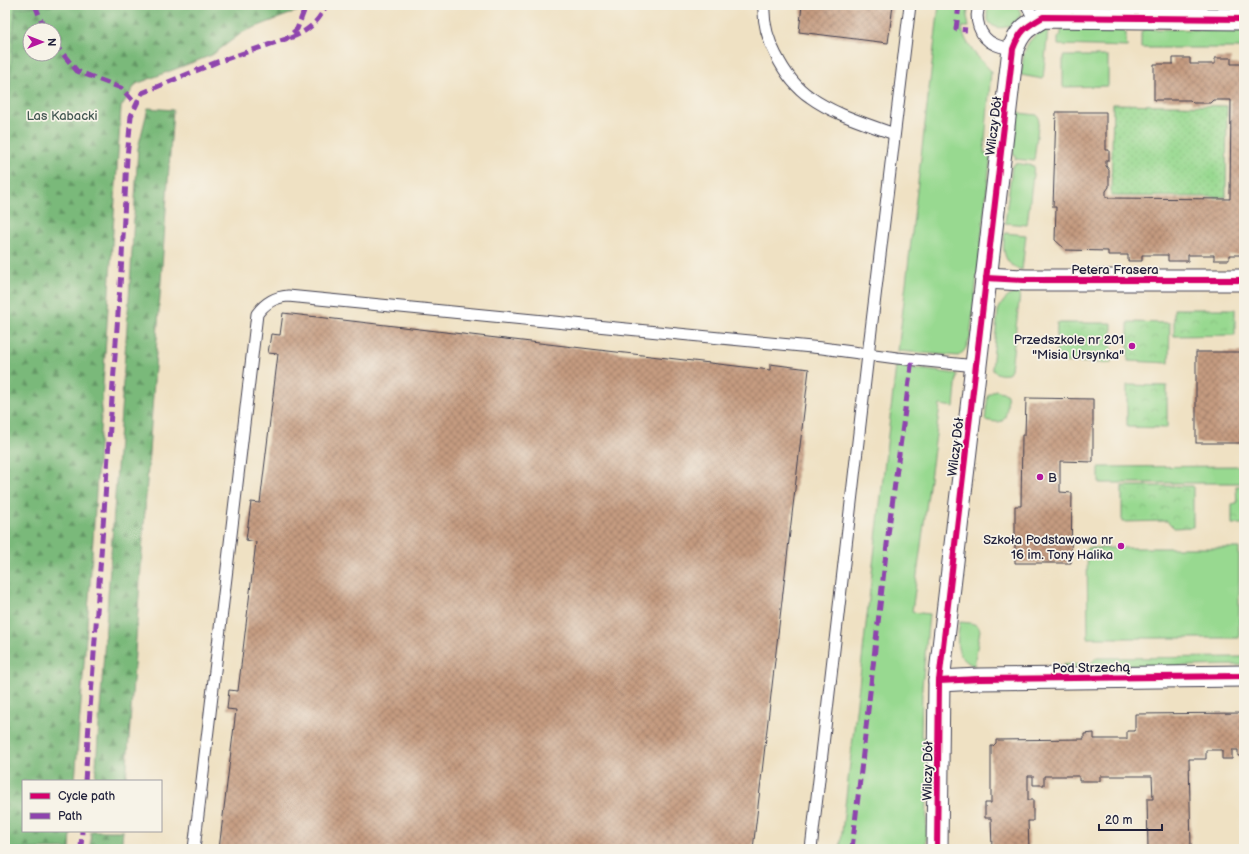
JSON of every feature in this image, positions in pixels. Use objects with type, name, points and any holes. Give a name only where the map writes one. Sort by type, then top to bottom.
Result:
[{"type":"street","points":[[1013,49],[1031,14],[1043,17],[1244,19]]},
{"type":"street","name":"Wilczy Dół","points":[[937,849],[939,681],[1013,49]]},
{"type":"street","name":"Petera Frasera","points":[[986,278],[1033,280],[1244,280]]},
{"type":"street","name":"Pod Strzechą","points":[[939,681],[979,679],[1244,676]]},
{"type":"lane","points":[[764,5],[768,38],[782,66],[799,88],[820,104],[850,118],[894,134]]},
{"type":"lane","points":[[811,849],[910,5]]},
{"type":"lane","points":[[980,5],[978,21],[982,34],[987,40],[994,44],[1013,49]]},
{"type":"lane","points":[[194,849],[257,314],[264,305],[271,300],[280,296],[288,296],[822,348],[868,355],[976,366]]},
{"type":"green space","name":"Las Kabacki","points":[[5,5],[313,5],[243,32],[212,55],[136,84],[121,107],[90,585],[75,780],[22,780],[22,832],[71,832],[70,849],[5,849]]},
{"type":"green space","name":"Las Kabacki","points":[[5,5],[50,5],[15,8],[5,154]]},
{"type":"green space","points":[[939,5],[969,5],[967,16],[969,27],[962,27],[963,34],[969,46],[991,71],[984,153],[991,154],[970,338],[964,351],[958,356],[898,351]]},
{"type":"green space","points":[[989,5],[1017,5],[1021,14],[1009,26],[1003,28],[996,27],[988,20],[987,13]]},
{"type":"green space","points":[[1244,5],[1244,7],[1062,6]]},
{"type":"green space","points":[[1061,29],[1123,30],[1126,33],[1126,43],[1128,47],[1058,45],[1058,38],[1061,34]]},
{"type":"green space","points":[[1144,29],[1244,30],[1244,48],[1141,48],[1141,34]]},
{"type":"green space","points":[[1045,30],[1048,30],[1043,79],[1021,75],[1026,48],[1032,38]]},
{"type":"green space","points":[[1063,56],[1108,56],[1108,86],[1063,87]]},
{"type":"green space","points":[[1113,104],[1227,106],[1226,197],[1111,196]]},
{"type":"green space","points":[[148,108],[173,110],[126,780],[95,780],[131,269],[138,148]]},
{"type":"green space","points":[[1018,113],[1037,115],[1039,118],[1034,161],[1015,159],[1016,155],[1013,155]]},
{"type":"green space","points":[[1015,163],[1034,166],[1027,225],[1005,223],[1012,166],[1014,166]]},
{"type":"green space","points":[[1005,233],[1026,235],[1022,270],[1011,264],[1005,256]]},
{"type":"green space","points":[[1018,292],[1020,294],[1011,369],[1008,374],[998,374],[994,372],[992,368],[998,311],[1005,299]]},
{"type":"green space","points":[[1174,309],[1235,309],[1235,335],[1174,336]]},
{"type":"green space","points":[[1128,322],[1170,323],[1169,363],[1128,361]]},
{"type":"green space","points":[[1057,323],[1112,323],[1111,363],[1056,362]]},
{"type":"green space","points":[[896,366],[957,374],[954,407],[940,405],[912,612],[929,614],[922,687],[921,738],[928,737],[926,849],[840,849]]},
{"type":"green space","points":[[1127,385],[1167,386],[1167,428],[1127,427]]},
{"type":"green space","points":[[995,390],[1003,392],[1007,395],[1005,417],[1004,420],[1000,422],[985,420],[988,395]]},
{"type":"green space","points":[[1244,466],[1244,483],[1099,483],[1099,467]]},
{"type":"green space","points":[[1122,486],[1193,486],[1193,527],[1174,528],[1167,521],[1122,522]]},
{"type":"green space","points":[[1236,486],[1244,486],[1244,524],[1232,524],[1232,504],[1237,503]]},
{"type":"green space","points":[[1087,548],[1239,548],[1239,638],[1088,638]]},
{"type":"green space","points":[[960,622],[974,624],[979,627],[980,630],[974,666],[963,658],[958,648]]},
{"type":"green space","points":[[1244,657],[1244,665],[1067,668],[1063,664],[1090,664],[1096,658]]},
{"type":"green space","points":[[91,832],[123,832],[121,849],[90,849]]},
{"type":"building","points":[[802,5],[893,5],[888,43],[799,32]]},
{"type":"building","points":[[1173,58],[1190,58],[1190,64],[1215,64],[1215,58],[1231,58],[1231,64],[1244,64],[1244,255],[1229,255],[1229,260],[1214,260],[1214,255],[1188,255],[1188,261],[1168,261],[1168,255],[1142,255],[1142,261],[1128,261],[1128,255],[1108,255],[1108,251],[1066,250],[1055,240],[1056,207],[1053,207],[1056,112],[1106,112],[1106,150],[1109,150],[1109,160],[1106,160],[1106,166],[1109,170],[1109,187],[1106,191],[1106,197],[1230,199],[1231,100],[1213,100],[1210,103],[1193,103],[1190,100],[1154,100],[1154,64],[1173,64]]},
{"type":"building","points":[[283,313],[770,370],[770,364],[809,369],[753,849],[219,849],[236,710],[227,709],[229,690],[238,691],[256,542],[246,540],[251,502],[260,503],[278,354],[268,353],[271,334],[280,335]]},
{"type":"building","points":[[1196,352],[1244,352],[1244,443],[1196,443]]},
{"type":"building","name":"B","points":[[1026,398],[1093,399],[1093,462],[1060,461],[1060,492],[1072,493],[1071,563],[1015,563],[1015,506],[1021,506],[1022,435],[1025,435]]},
{"type":"building","points":[[1244,713],[1244,756],[1238,756],[1238,750],[1232,750],[1232,759],[1222,759],[1222,750],[1206,750],[1206,759],[1189,759],[1191,849],[1148,849],[1147,799],[1153,799],[1152,776],[1100,776],[1100,781],[1079,781],[1079,776],[1044,776],[1044,785],[1033,785],[1033,776],[1028,776],[1028,800],[1033,800],[1033,821],[1028,821],[1029,849],[992,849],[991,818],[985,818],[985,803],[991,803],[991,746],[996,743],[996,740],[1084,739],[1084,734],[1094,733],[1094,739],[1127,739],[1127,731],[1135,731],[1135,714]]},
{"type":"marked path","points":[[35,5],[42,22]]},
{"type":"marked path","points":[[85,780],[131,116],[142,93],[217,62],[286,39],[297,29],[304,11],[311,5]]},
{"type":"marked path","points":[[290,38],[302,33],[312,26],[326,5]]},
{"type":"marked path","points":[[959,5],[956,29],[967,30]]},
{"type":"marked path","points":[[62,53],[77,71],[121,88],[136,104]]},
{"type":"marked path","points":[[852,849],[889,527],[912,359]]},
{"type":"marked path","points":[[81,849],[82,832]]},
{"type":"cycle path","points":[[937,849],[939,681],[1013,49],[1021,33],[1043,17],[1244,19]]},
{"type":"cycle path","points":[[986,278],[1025,280],[1244,280]]},
{"type":"cycle path","points":[[939,681],[979,679],[1244,676]]},
{"type":"place","name":"Przedszkole nr 201 \"Misia Ursynka\"","points":[[1132,346]]},
{"type":"place","name":"B","points":[[1040,477]]},
{"type":"place","name":"Szkoła Podstawowa nr 16 im. Tony Halika","points":[[1121,546]]}]
